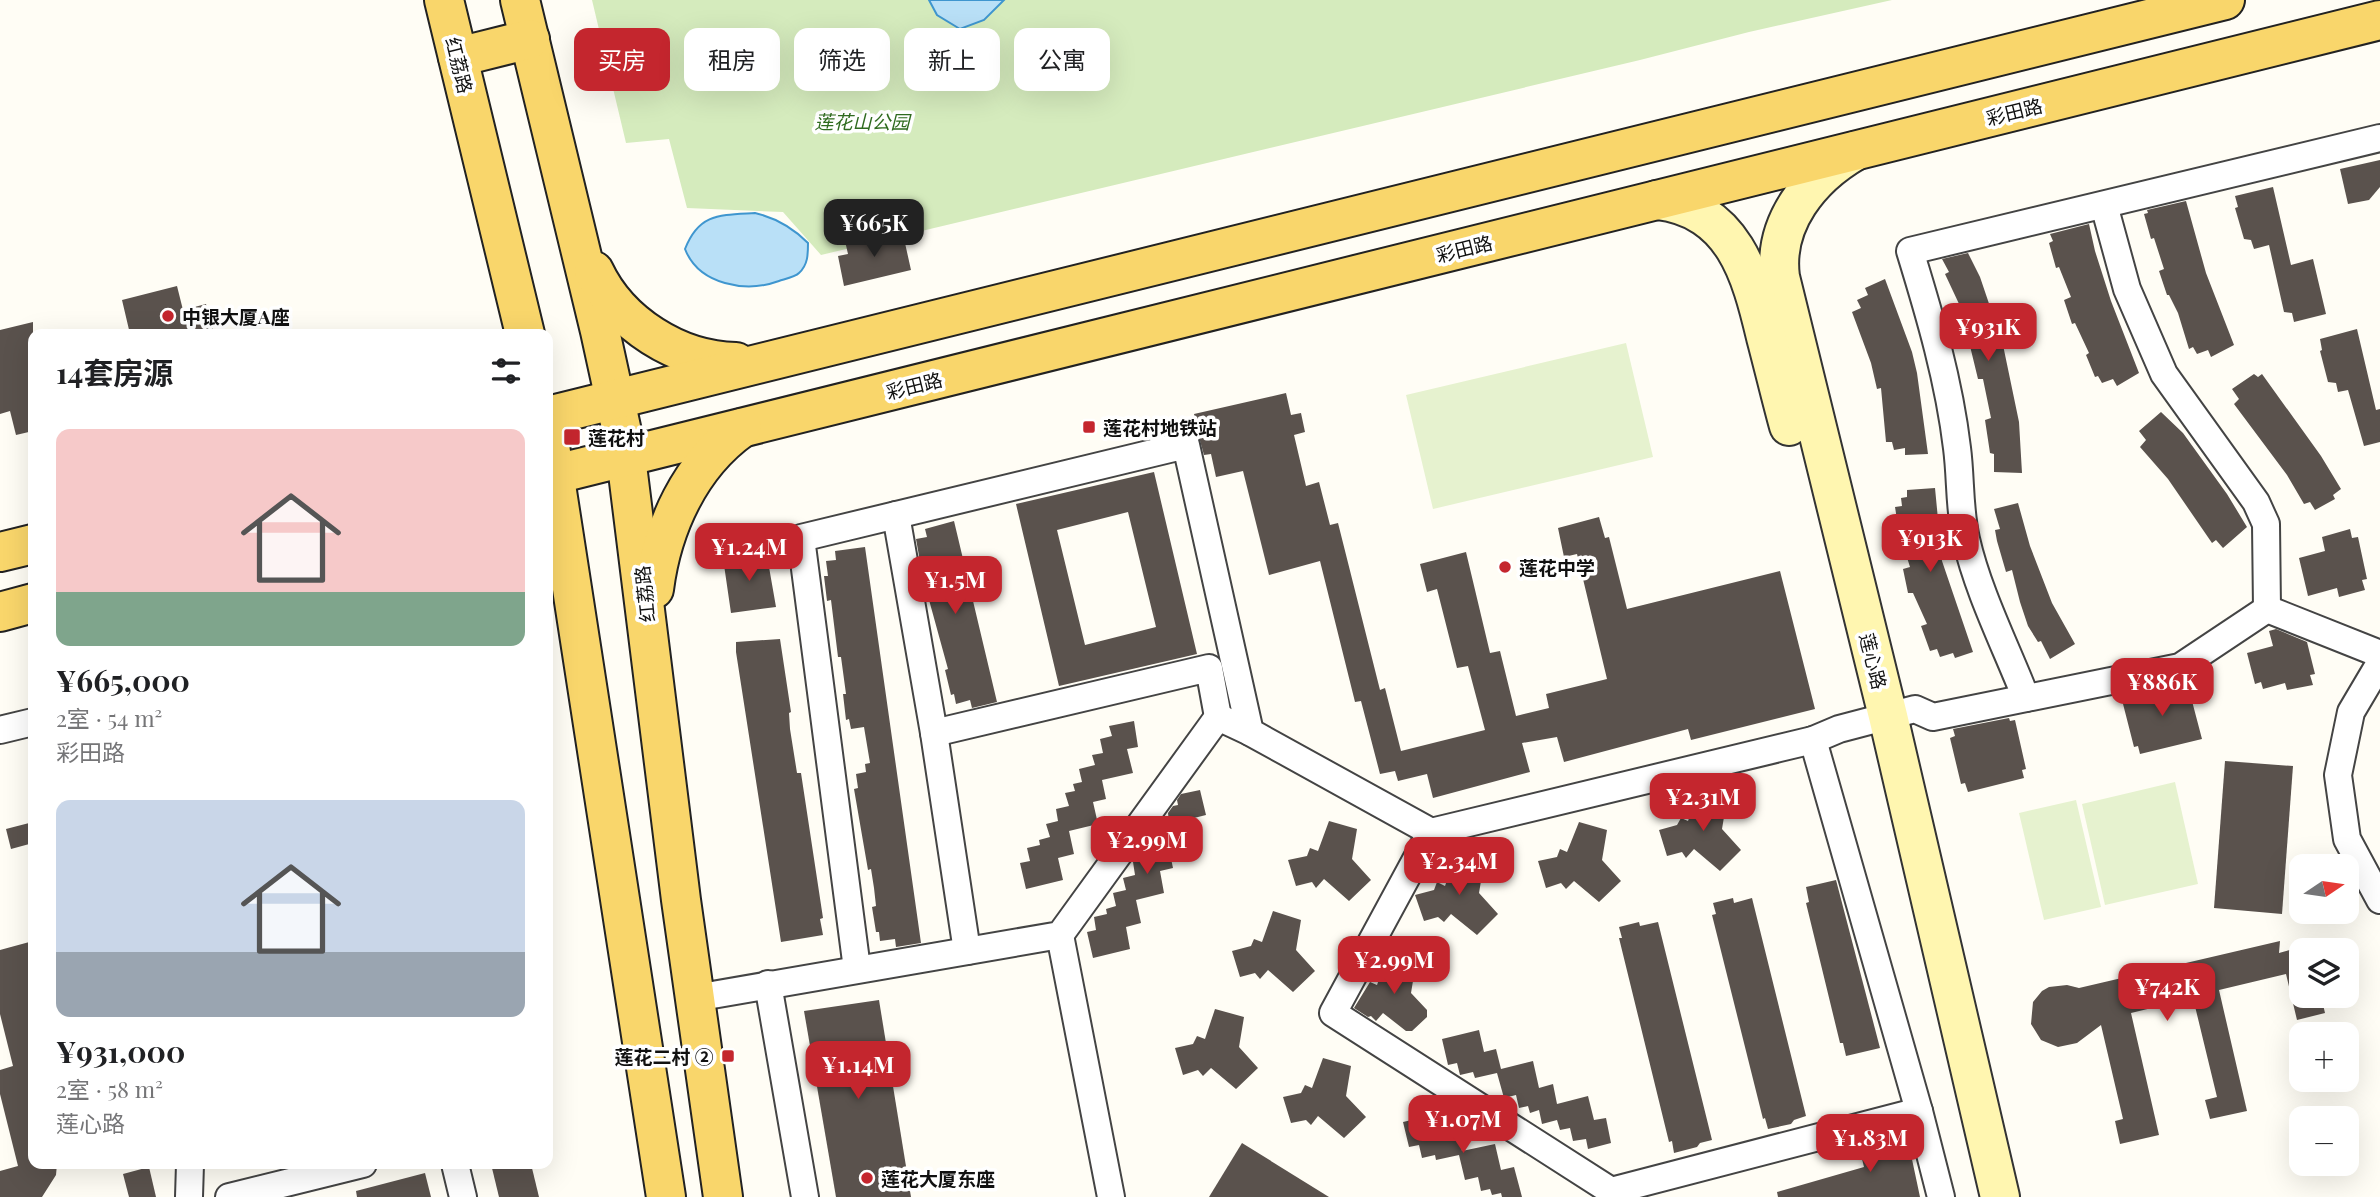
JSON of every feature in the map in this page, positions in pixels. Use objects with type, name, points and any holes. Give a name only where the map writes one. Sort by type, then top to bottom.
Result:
[{"type":"main road","name":"红荔路","points":[[444,0],[524,329]]},
{"type":"main road","name":"红荔路","points":[[520,0],[577,235],[626,456],[681,900],[723,1197]]},
{"type":"main road","points":[[553,415],[2225,0]]},
{"type":"main road","name":"彩田路","points":[[553,475],[2380,20]]},
{"type":"main road","points":[[2341,29],[2380,27]]},
{"type":"main road","points":[[458,57],[530,39]]},
{"type":"main road","name":"莲心路","points":[[1855,151],[1827,171],[1796,206],[1783,231],[1778,265],[1974,1197]]},
{"type":"main road","name":"莲心路","points":[[1657,200],[1681,205],[1715,225],[1731,241],[1747,268],[1875,719],[2000,1197]]},
{"type":"main road","points":[[496,329],[503,281],[499,228]]},
{"type":"main road","points":[[577,235],[599,281],[622,311],[654,336],[680,352],[720,362],[759,363]]},
{"type":"main road","points":[[652,661],[654,589],[670,524],[698,472],[722,445],[743,427]]},
{"type":"main road","points":[[553,481],[589,690],[666,1197]]},
{"type":"main road","points":[[0,552],[28,545]]},
{"type":"main road","points":[[553,595],[569,617],[589,690]]},
{"type":"main road","points":[[0,612],[28,604]]},
{"type":"main road","points":[[622,909],[681,900]]},
{"type":"street","points":[[2026,698],[1979,581],[1966,539],[1960,499],[1958,451],[1949,396],[1934,331],[1910,251],[2380,138]]},
{"type":"street","points":[[2104,205],[2127,289],[2164,374],[2256,502],[2266,524],[2267,608]]},
{"type":"street","points":[[857,970],[801,538],[1186,445],[1250,732]]},
{"type":"street","points":[[896,515],[934,733],[967,951]]},
{"type":"street","points":[[2267,608],[2380,654]]},
{"type":"street","points":[[1218,716],[1432,832],[1813,740],[1839,729],[1915,709],[1933,717],[2180,667],[2267,608]]},
{"type":"street","points":[[2380,663],[2351,712],[2339,775],[2347,839],[2380,900]]},
{"type":"street","points":[[695,998],[1059,935],[1218,716],[1209,668],[934,733]]},
{"type":"street","points":[[0,730],[28,723]]},
{"type":"street","points":[[1813,740],[1941,1197]]},
{"type":"street","points":[[1432,832],[1333,1013],[1611,1191],[1919,1111]]},
{"type":"street","points":[[1059,935],[1111,1197]]},
{"type":"street","points":[[768,984],[805,1197]]},
{"type":"street","points":[[189,1197],[190,1169]]},
{"type":"street","points":[[229,1197],[343,1169]]},
{"type":"street","points":[[456,1169],[463,1197]]},
{"type":"green space","name":"莲花山公园","points":[[592,0],[1892,0],[821,255],[783,212],[687,208],[669,139],[626,143],[614,91],[670,91],[670,28],[599,28]]},
{"type":"green space","points":[[1626,343],[1653,457],[1433,509],[1406,395]]},
{"type":"green space","points":[[2175,782],[2198,884],[2105,905],[2082,804]]},
{"type":"green space","points":[[2076,800],[2101,907],[2044,920],[2019,813]]},
{"type":"water","points":[[929,0],[1004,0],[984,20],[963,28],[937,15]]},
{"type":"water","points":[[755,213],[783,224],[808,243],[808,255],[802,270],[790,278],[752,286],[725,283],[701,271],[685,249],[697,228],[712,218]]},
{"type":"building","points":[[2380,160],[2380,187],[2369,200],[2348,204],[2340,169]]},
{"type":"building","points":[[2273,187],[2291,265],[2313,259],[2326,314],[2294,322],[2292,313],[2284,312],[2269,245],[2254,249],[2251,240],[2244,239],[2235,208],[2238,207],[2235,196]]},
{"type":"building","points":[[2186,201],[2206,273],[2234,345],[2211,357],[2208,350],[2197,354],[2193,347],[2189,349],[2178,313],[2167,295],[2159,271],[2164,269],[2144,214],[2148,213],[2147,210]]},
{"type":"building","points":[[2089,224],[2111,301],[2139,373],[2117,386],[2113,379],[2102,383],[2098,376],[2095,377],[2086,355],[2089,353],[2075,323],[2072,324],[2064,300],[2071,297],[2059,267],[2056,268],[2049,243],[2053,241],[2050,234]]},
{"type":"building","points":[[903,234],[911,270],[844,286],[838,256],[848,254],[845,241],[864,237],[865,243]]},
{"type":"building","points":[[1968,253],[1980,277],[2003,345],[2019,422],[2022,473],[1994,472],[1994,454],[1990,453],[1985,420],[1991,418],[1983,379],[1978,379],[1970,346],[1973,344],[1945,274],[1949,272],[1942,259]]},
{"type":"building","points":[[1885,279],[1912,352],[1928,454],[1905,455],[1905,448],[1894,450],[1892,442],[1886,442],[1881,388],[1877,389],[1871,363],[1852,312],[1861,308],[1857,300],[1868,295],[1865,288]]},
{"type":"building","name":"中银大厦A座","points":[[177,286],[183,310],[206,304],[213,329],[129,329],[122,300]]},
{"type":"building","points":[[33,322],[33,329],[28,329],[28,432],[16,435],[10,411],[0,414],[0,330]]},
{"type":"building","points":[[2357,329],[2376,410],[2380,409],[2380,442],[2364,446],[2348,390],[2338,392],[2336,383],[2328,382],[2320,351],[2320,339]]},
{"type":"building","points":[[2254,374],[2258,377],[2262,374],[2321,456],[2341,489],[2333,495],[2335,499],[2315,510],[2310,502],[2304,504],[2287,475],[2234,404],[2239,399],[2232,389]]},
{"type":"building","points":[[1286,393],[1291,415],[1301,413],[1305,432],[1294,435],[1306,486],[1319,482],[1330,525],[1338,523],[1380,690],[1385,688],[1401,751],[1485,730],[1468,666],[1457,668],[1437,589],[1427,592],[1420,564],[1466,552],[1490,653],[1500,651],[1516,716],[1549,708],[1546,694],[1607,679],[1577,554],[1564,557],[1558,528],[1599,517],[1605,538],[1609,537],[1627,609],[1780,571],[1815,709],[1691,740],[1688,729],[1564,762],[1557,737],[1522,743],[1530,772],[1433,798],[1427,774],[1398,781],[1395,771],[1380,774],[1361,701],[1355,702],[1320,561],[1269,575],[1243,471],[1216,477],[1211,454],[1204,455],[1199,437],[1194,414]]},
{"type":"building","points":[[2161,412],[2183,433],[2247,527],[2223,548],[2216,540],[2212,543],[2168,479],[2140,447],[2146,440],[2139,431]]},
{"type":"building","points":[[1154,472],[1197,654],[1059,686],[1016,504]],"holes":[[[1128,512],[1156,627],[1085,645],[1057,530]]]},
{"type":"building","points":[[1935,488],[1942,561],[1973,652],[1955,658],[1953,653],[1940,657],[1937,649],[1930,651],[1921,626],[1927,624],[1913,593],[1908,593],[1903,569],[1910,567],[1899,532],[1895,507],[1902,506],[1901,498],[1907,497],[1907,490]]},
{"type":"building","points":[[2018,503],[2030,546],[2052,603],[2075,644],[2050,659],[2041,641],[2038,642],[2028,626],[2012,570],[2006,572],[1997,541],[1995,530],[2000,529],[1994,509]]},
{"type":"building","points":[[954,521],[997,702],[972,708],[970,700],[956,704],[954,694],[951,695],[945,670],[948,669],[923,578],[916,539],[927,537],[925,529]]},
{"type":"building","points":[[2350,529],[2352,538],[2358,537],[2367,579],[2362,580],[2365,590],[2339,597],[2337,588],[2308,596],[2299,558],[2325,551],[2322,537]]},
{"type":"building","points":[[865,547],[921,943],[896,947],[895,939],[880,941],[879,932],[876,932],[872,907],[876,906],[874,888],[871,869],[868,870],[854,789],[858,788],[856,774],[866,772],[865,764],[870,763],[864,727],[851,729],[849,719],[846,720],[841,657],[838,657],[831,600],[827,601],[824,576],[828,576],[826,561],[836,560],[835,551]]},
{"type":"building","points":[[763,552],[766,567],[769,567],[776,607],[731,613],[723,558]]},
{"type":"building","points":[[2276,629],[2307,642],[2315,674],[2310,675],[2313,685],[2287,690],[2285,683],[2263,689],[2261,682],[2255,684],[2247,653],[2273,646],[2269,631]]},
{"type":"building","points":[[780,639],[791,712],[790,729],[797,773],[801,773],[823,918],[820,919],[823,935],[781,942],[736,652],[736,642]]},
{"type":"building","points":[[2187,682],[2202,739],[2140,754],[2138,746],[2134,747],[2122,700],[2128,699],[2126,694]]},
{"type":"building","points":[[2009,718],[2010,721],[2015,720],[2026,769],[2022,770],[2024,778],[1968,792],[1965,783],[1961,784],[1950,738],[1955,736],[1953,729]]},
{"type":"building","points":[[1134,721],[1138,747],[1127,749],[1133,773],[1102,780],[1106,799],[1093,802],[1098,824],[1069,831],[1074,854],[1058,858],[1063,880],[1026,889],[1020,863],[1030,861],[1027,848],[1040,845],[1039,840],[1050,837],[1046,824],[1058,821],[1056,809],[1069,806],[1065,793],[1075,791],[1073,784],[1082,782],[1079,769],[1095,765],[1092,755],[1103,753],[1100,739],[1112,736],[1109,726]]},
{"type":"building","points":[[2225,761],[2293,766],[2282,914],[2214,908]]},
{"type":"building","points":[[1200,790],[1206,815],[1194,818],[1200,842],[1169,849],[1173,868],[1160,871],[1164,893],[1136,900],[1141,923],[1126,927],[1130,949],[1093,958],[1087,932],[1096,930],[1094,917],[1107,914],[1106,909],[1116,906],[1113,893],[1126,890],[1123,878],[1135,875],[1133,862],[1141,860],[1140,853],[1149,851],[1147,842],[1151,837],[1162,834],[1159,825],[1169,822],[1168,813],[1173,806],[1178,805],[1177,800],[1181,794]]},
{"type":"building","points":[[1699,790],[1727,799],[1722,829],[1741,850],[1720,871],[1694,849],[1686,858],[1682,852],[1667,856],[1659,830],[1677,825],[1681,818],[1688,821]]},
{"type":"building","points":[[1329,821],[1357,829],[1352,859],[1371,880],[1349,901],[1324,879],[1316,888],[1312,882],[1296,886],[1288,860],[1307,856],[1310,848],[1318,851]]},
{"type":"building","points":[[1579,822],[1607,830],[1602,860],[1621,881],[1599,902],[1574,881],[1566,889],[1561,883],[1546,888],[1538,861],[1557,857],[1560,849],[1567,852]]},
{"type":"building","points":[[28,823],[28,844],[11,849],[6,829]]},
{"type":"building","points":[[1456,855],[1484,863],[1479,893],[1498,914],[1477,935],[1451,914],[1444,922],[1438,917],[1424,921],[1415,895],[1434,890],[1437,882],[1445,886]]},
{"type":"building","points":[[1836,880],[1880,1048],[1846,1056],[1843,1043],[1840,1043],[1806,903],[1809,902],[1806,887]]},
{"type":"building","points":[[1733,898],[1734,903],[1752,898],[1806,1116],[1794,1120],[1791,1124],[1768,1129],[1765,1118],[1763,1119],[1712,915],[1716,914],[1713,903]]},
{"type":"building","points":[[1273,911],[1301,920],[1296,950],[1315,971],[1293,992],[1268,970],[1260,979],[1255,973],[1240,977],[1232,951],[1251,946],[1254,939],[1262,942]]},
{"type":"building","points":[[1639,922],[1640,926],[1658,922],[1712,1140],[1674,1153],[1672,1141],[1669,1142],[1619,938],[1622,938],[1619,927]]},
{"type":"building","points":[[2280,941],[2279,953],[2289,950],[2289,987],[2286,974],[2219,990],[2247,1111],[2210,1119],[2205,1100],[2217,1097],[2193,998],[2131,1013],[2159,1135],[2120,1144],[2115,1121],[2123,1119],[2101,1025],[2077,1043],[2058,1047],[2041,1040],[2031,1024],[2033,1002],[2042,991],[2049,987],[2067,985],[2079,988]]},
{"type":"building","points":[[28,942],[28,1169],[57,1169],[56,1175],[42,1197],[0,1197],[0,1171],[18,1166],[0,1094],[0,1070],[13,1066],[0,1014],[0,950]]},
{"type":"building","points":[[1388,954],[1416,963],[1411,993],[1427,1010],[1427,1017],[1412,1031],[1406,1031],[1383,1013],[1376,1021],[1354,1008],[1370,982],[1377,985]]},
{"type":"building","points":[[879,1000],[911,1197],[836,1197],[804,1011]]},
{"type":"building","points":[[2294,1008],[2324,1008],[2325,1013],[2297,1020]]},
{"type":"building","points":[[1215,1009],[1244,1017],[1239,1047],[1258,1068],[1236,1089],[1211,1068],[1203,1076],[1198,1070],[1183,1075],[1175,1048],[1193,1044],[1197,1036],[1205,1039]]},
{"type":"building","points":[[1479,1030],[1484,1052],[1496,1049],[1501,1069],[1533,1061],[1539,1088],[1553,1084],[1557,1104],[1588,1096],[1594,1120],[1606,1118],[1611,1143],[1588,1149],[1586,1139],[1573,1141],[1570,1128],[1560,1130],[1557,1120],[1542,1124],[1539,1110],[1530,1113],[1528,1106],[1519,1108],[1516,1095],[1504,1098],[1497,1073],[1475,1078],[1473,1072],[1460,1075],[1457,1063],[1448,1065],[1442,1039]]},
{"type":"building","points":[[1323,1058],[1351,1066],[1346,1096],[1366,1117],[1344,1138],[1318,1116],[1311,1125],[1306,1120],[1291,1123],[1283,1097],[1301,1093],[1305,1085],[1312,1088]]},
{"type":"building","points":[[1441,1113],[1446,1135],[1458,1132],[1462,1151],[1495,1144],[1501,1170],[1514,1167],[1522,1197],[1502,1197],[1501,1193],[1492,1195],[1490,1189],[1481,1191],[1478,1177],[1465,1180],[1459,1155],[1436,1160],[1435,1155],[1422,1158],[1419,1145],[1409,1147],[1403,1122]]},
{"type":"building","points":[[1906,1131],[1920,1197],[1778,1197],[1777,1192],[1864,1167],[1858,1143]]},
{"type":"building","points":[[1242,1143],[1329,1197],[1209,1197]]},
{"type":"building","points":[[149,1169],[156,1197],[129,1197],[123,1174]]},
{"type":"building","points":[[492,1169],[532,1169],[539,1197],[499,1197]]},
{"type":"building","points":[[425,1173],[431,1197],[357,1197],[356,1191]]},
{"type":"place","name":"中银大厦A座","points":[[168,316]]},
{"type":"place","name":"莲花村地铁站","points":[[1089,427]]},
{"type":"place","name":"莲花村","points":[[572,437]]},
{"type":"place","name":"莲花中学","points":[[1505,567]]},
{"type":"place","name":"莲花二村 ②","points":[[728,1056]]},
{"type":"place","name":"莲花大厦东座","points":[[867,1178]]}]
